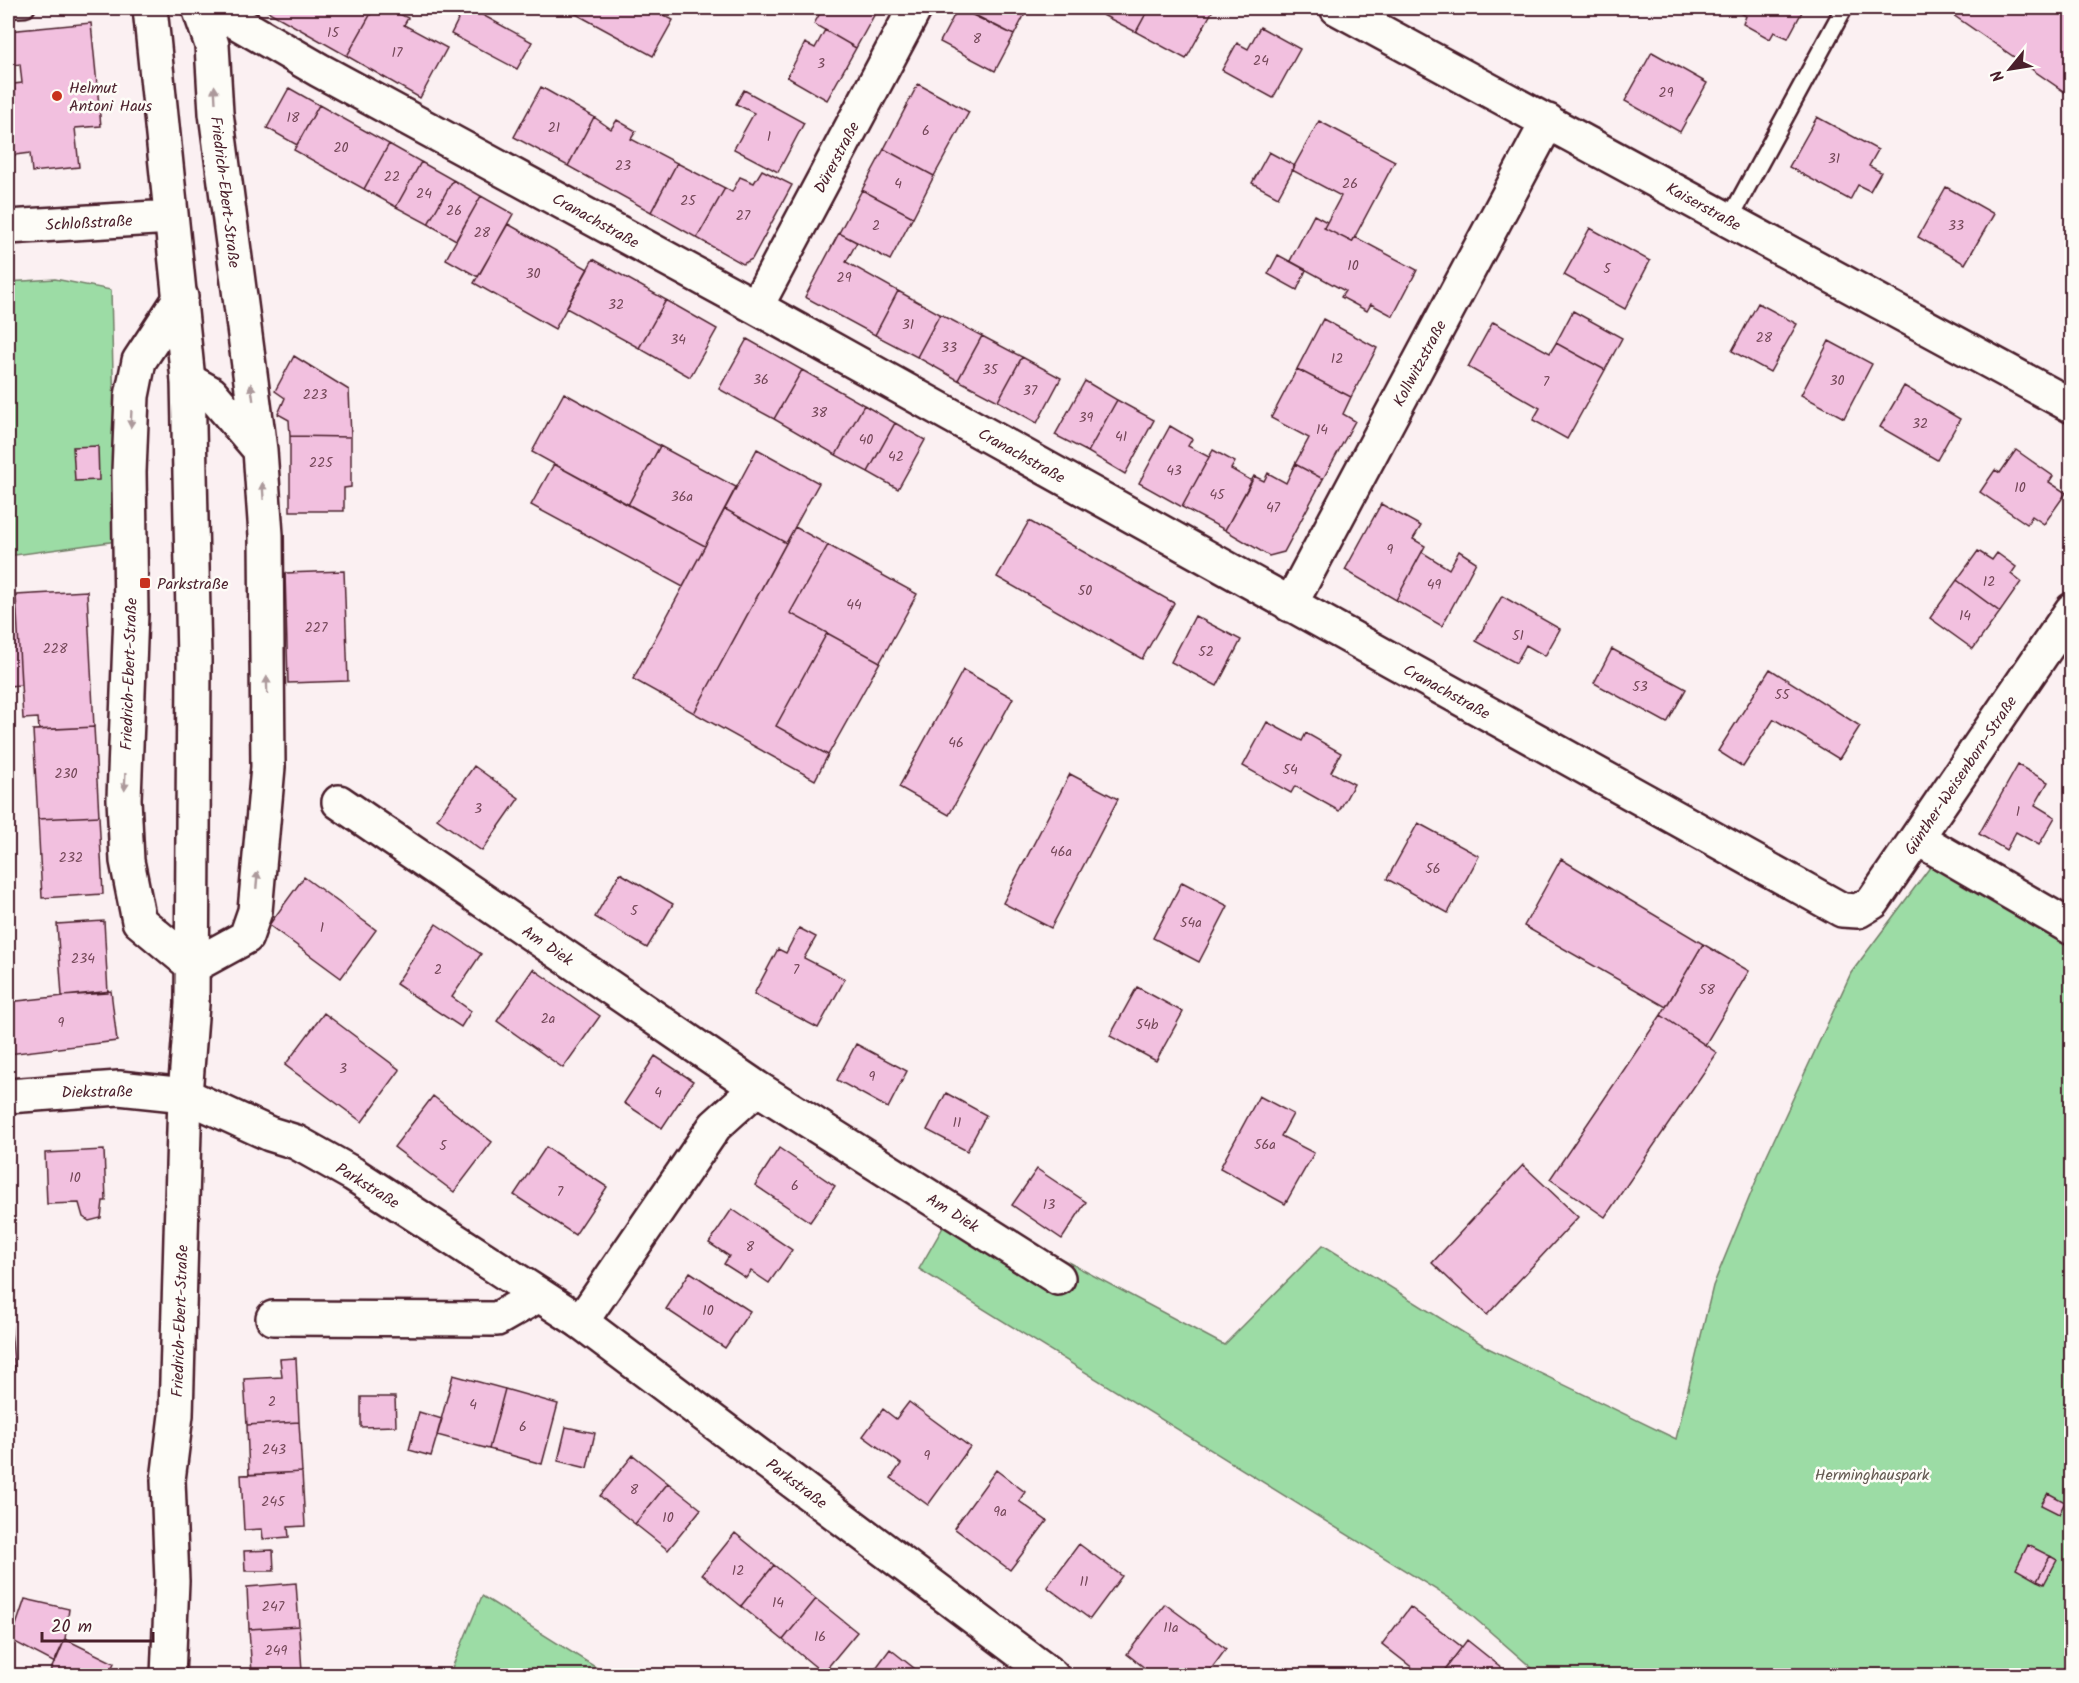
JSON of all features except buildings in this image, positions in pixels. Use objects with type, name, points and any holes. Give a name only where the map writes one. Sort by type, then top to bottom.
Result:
[{"type":"street","name":"Friedrich-Ebert-Straße","points":[[150,8],[188,380],[194,693],[193,966],[185,1095],[176,1415],[168,1480],[172,1581],[168,1676]]},
{"type":"street","name":"Friedrich-Ebert-Straße","points":[[193,966],[246,937],[255,911],[268,767],[266,535],[260,450],[216,113],[212,45],[199,8]]},
{"type":"street","name":"Cranachstraße","points":[[212,8],[319,70],[756,307],[1832,904]]},
{"type":"street","name":"Dürerstraße","points":[[756,307],[915,8]]},
{"type":"street","name":"Kaiserstraße","points":[[1337,8],[2072,406]]},
{"type":"street","name":"Kollwitzstraße","points":[[1290,605],[1548,121]]},
{"type":"street","name":"Schloßstraße","points":[[8,227],[171,217]]},
{"type":"street","name":"Friedrich-Ebert-Straße","points":[[181,297],[139,361],[132,396],[129,483],[131,613],[124,799],[127,861],[139,921],[193,966]]},
{"type":"street","points":[[188,380],[211,393],[260,450]]},
{"type":"street","name":"Günther-Weisenborn-Straße","points":[[1832,904],[1842,910],[1858,912],[1873,902],[2072,610]]},
{"type":"street","name":"Am Diek","points":[[339,802],[757,1088],[1058,1278]]},
{"type":"street","points":[[1917,838],[2072,928]]},
{"type":"street","name":"Diekstraße","points":[[8,1096],[119,1088],[185,1095]]},
{"type":"street","points":[[581,1322],[715,1126],[757,1088]]},
{"type":"street","name":"Parkstraße","points":[[185,1095],[270,1134],[296,1142],[353,1174],[581,1322],[1052,1676]]},
{"type":"street","points":[[273,1318],[497,1318],[539,1295]]},
{"type":"lane","points":[[8,9],[26,8]]},
{"type":"lane","points":[[1729,220],[1844,8]]},
{"type":"green space","points":[[55,279],[111,290],[117,541],[8,556],[8,282]]},
{"type":"green space","name":"Herminghauspark","points":[[1931,866],[2071,945],[2071,1675],[1540,1675],[1456,1602],[919,1269],[957,1203],[1224,1345],[1323,1245],[1488,1348],[1676,1439],[1713,1286],[1765,1159],[1851,973]]},
{"type":"green space","points":[[482,1596],[608,1675],[449,1675]]},
{"type":"place","name":"Helmut Antoni Haus","points":[[57,96]]},
{"type":"place","name":"Parkstraße","points":[[145,583]]}]
